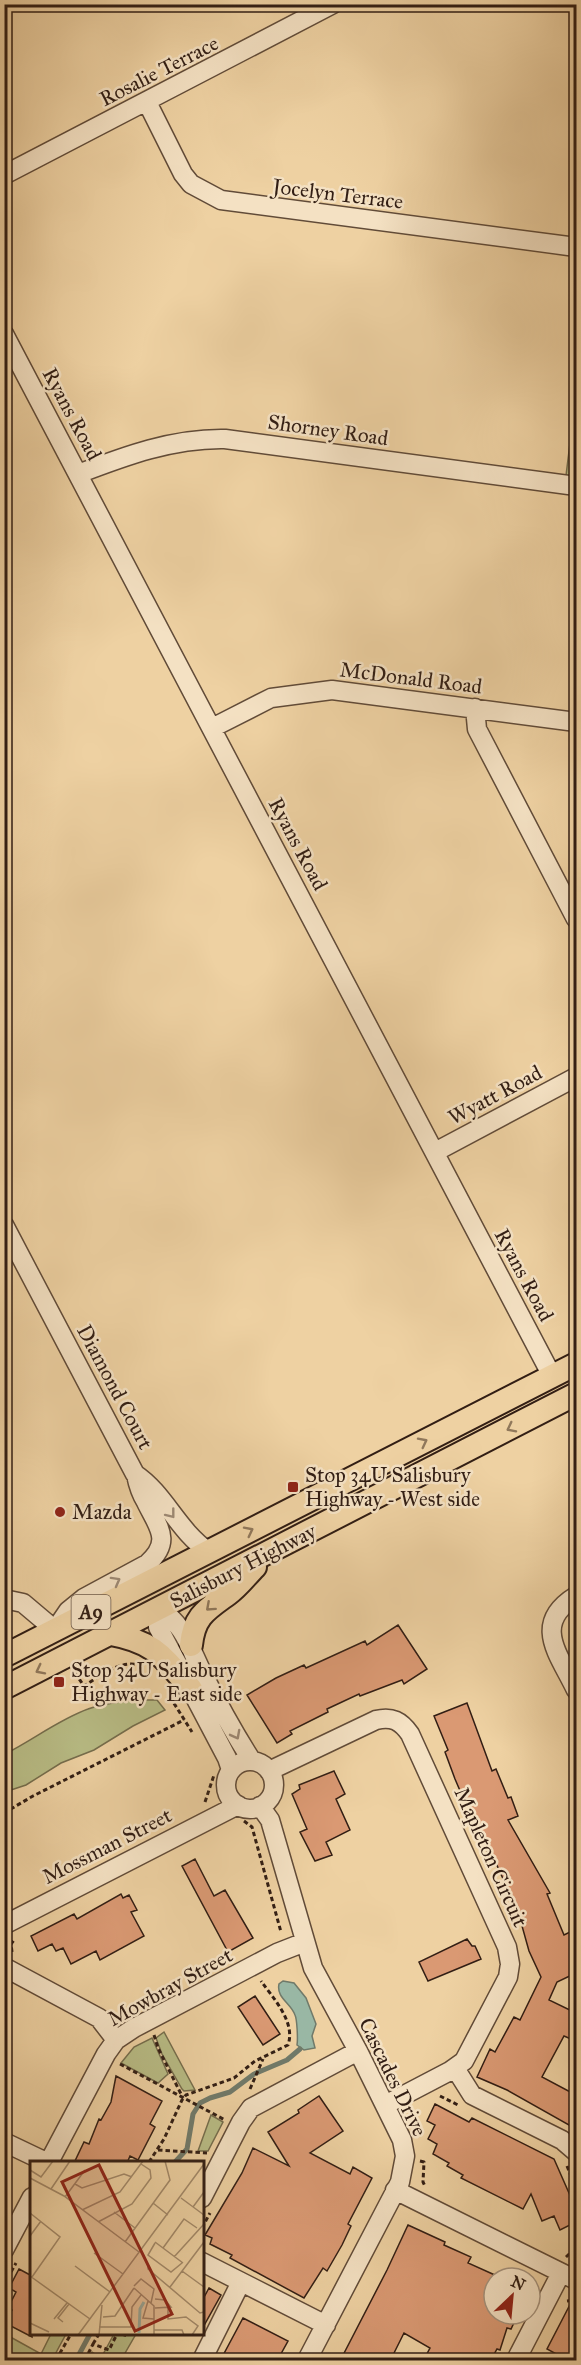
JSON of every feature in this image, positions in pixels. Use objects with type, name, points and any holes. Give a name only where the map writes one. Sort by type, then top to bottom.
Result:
[{"type":"main road","name":"Salisbury Highway","points":[[4,1657],[576,1364]]},
{"type":"main road","points":[[552,1376],[570,1397]]},
{"type":"main road","name":"Salisbury Highway","points":[[4,1688],[570,1397]]},
{"type":"main road","points":[[190,1645],[194,1625],[205,1611],[229,1593],[268,1553]]},
{"type":"main road","points":[[4,1657],[50,1648],[138,1605],[159,1609],[167,1586],[178,1567]]},
{"type":"main road","points":[[111,1634],[131,1637],[153,1648],[191,1689]]},
{"type":"street","name":"Rosalie Terrace","points":[[4,175],[333,4]]},
{"type":"street","name":"Jocelyn Terrace","points":[[147,102],[183,174],[191,184],[221,200],[576,247]]},
{"type":"street","name":"Ryans Road","points":[[4,334],[552,1376]]},
{"type":"street","name":"Shorney Road","points":[[78,474],[147,449],[199,440],[225,439],[576,486]]},
{"type":"street","name":"McDonald Road","points":[[212,728],[271,698],[332,690],[576,722]]},
{"type":"street","points":[[475,708],[477,729],[576,919]]},
{"type":"street","name":"Wyatt Road","points":[[435,1152],[576,1077]]},
{"type":"street","name":"Diamond Court","points":[[4,1225],[135,1474],[148,1482],[192,1539],[209,1552]]},
{"type":"street","points":[[4,1599],[23,1603],[56,1630],[68,1611],[84,1598],[147,1564],[159,1550],[162,1539],[159,1527],[135,1474]]},
{"type":"street","points":[[576,1596],[561,1607],[550,1629],[553,1642],[576,1690]]},
{"type":"street","points":[[223,1775],[244,1761],[252,1761],[265,1766],[270,1771],[274,1784],[273,1791],[260,1806],[245,1808],[240,1813],[229,1796],[223,1775],[227,1758],[158,1627],[159,1609],[172,1617],[190,1645],[202,1672],[252,1761]]},
{"type":"street","name":"Mapleton Circuit","points":[[270,1771],[376,1720],[386,1718],[396,1720],[403,1725],[410,1734],[509,1956],[508,1977],[503,1990],[471,2052],[464,2061],[385,2105]]},
{"type":"street","name":"Mossman Street","points":[[4,1925],[213,1807],[223,1775]]},
{"type":"street","name":"Cascades Drive","points":[[260,1806],[270,1820],[313,1968],[358,2051],[404,2149],[404,2166],[395,2190],[307,2361]]},
{"type":"street","name":"Mossman Street","points":[[197,1816],[211,1821],[240,1813]]},
{"type":"street","name":"Mowbray Street","points":[[48,2161],[104,2056],[116,2040],[134,2028],[277,1953],[305,1942]]},
{"type":"street","points":[[8,1961],[99,2018],[116,2040]]},
{"type":"street","points":[[204,2194],[241,2122],[251,2108],[358,2051]]},
{"type":"street","points":[[455,2068],[472,2095],[562,2140],[571,2156]]},
{"type":"street","points":[[4,2142],[43,2161]]},
{"type":"street","points":[[395,2190],[566,2272],[516,2361]]},
{"type":"street","points":[[4,2250],[30,2202]]},
{"type":"street","points":[[204,2263],[326,2325]]},
{"type":"street","points":[[202,2361],[241,2282]]},
{"type":"path","points":[[67,1678],[76,1673],[84,1686],[119,1666],[131,1663],[142,1666]]},
{"type":"path","points":[[169,1694],[197,1738]]},
{"type":"path","points":[[4,1813],[184,1720]]},
{"type":"path","points":[[197,1816],[206,1802],[214,1777],[223,1775]]},
{"type":"path","points":[[240,1813],[252,1827],[282,1934]]},
{"type":"path","points":[[8,1961],[14,1939],[25,1934]]},
{"type":"path","points":[[150,2161],[183,2098],[234,2078],[264,2057],[281,2051],[288,2045],[291,2037],[283,2013],[260,1980],[268,1975]]},
{"type":"path","points":[[145,2039],[154,2035],[158,2048],[183,2098]]},
{"type":"path","points":[[252,2086],[264,2057]]},
{"type":"path","points":[[121,2059],[118,2064],[226,2121]]},
{"type":"path","points":[[247,2095],[256,2090]]},
{"type":"path","points":[[432,2100],[441,2096],[461,2106]]},
{"type":"path","points":[[221,2129],[231,2113]]},
{"type":"path","points":[[205,2159],[213,2145]]},
{"type":"path","points":[[158,2150],[208,2153]]},
{"type":"path","points":[[422,2153],[423,2182],[429,2192]]},
{"type":"path","points":[[571,2156],[576,2188]]},
{"type":"path","points":[[416,2161],[424,2162]]},
{"type":"path","points":[[566,2272],[576,2248]]},
{"type":"path","points":[[563,2304],[570,2299],[576,2300]]},
{"type":"path","points":[[56,2361],[70,2335]]},
{"type":"path","points":[[85,2361],[98,2335]]},
{"type":"path","points":[[93,2344],[109,2350],[116,2335]]},
{"type":"green space","points":[[576,394],[576,486],[565,484]]},
{"type":"green space","points":[[135,1700],[157,1700],[165,1710],[94,1750],[61,1763],[26,1785],[5,1792],[5,1754],[56,1724],[88,1709],[99,1705]]},
{"type":"green space","points":[[164,2032],[195,2090],[184,2091],[182,2089],[162,2054],[156,2038]]},
{"type":"green space","points":[[152,2038],[168,2074],[158,2083],[121,2063],[134,2047]]},
{"type":"green space","points":[[211,2115],[223,2122],[208,2151],[198,2151]]},
{"type":"green space","points":[[5,2334],[41,2354],[50,2335],[65,2335],[52,2360],[5,2360]]},
{"type":"green space","points":[[113,2335],[135,2335],[121,2360],[88,2360],[92,2352],[101,2358]]},
{"type":"shaded area","points":[[283,1981],[294,1983],[306,1998],[316,2024],[312,2036],[315,2048],[304,2050],[297,2045],[295,2015],[279,1989],[279,1984]]},
{"type":"building","points":[[398,1625],[427,1669],[404,1684],[402,1680],[360,1696],[359,1694],[327,1709],[328,1712],[290,1731],[292,1734],[277,1743],[247,1695],[304,1665],[306,1668],[365,1641],[367,1645]]},
{"type":"building","points":[[467,1703],[492,1771],[496,1769],[518,1816],[508,1820],[550,1893],[547,1894],[564,1935],[572,1931],[576,1942],[576,1973],[557,1982],[549,2000],[576,2013],[576,2027],[571,2039],[564,2036],[542,2077],[576,2095],[576,2129],[507,2090],[477,2077],[490,2049],[495,2052],[514,2017],[520,2020],[541,1977],[529,1951],[522,1926],[524,1925],[495,1861],[493,1862],[482,1841],[469,1806],[467,1807],[455,1779],[445,1752],[448,1750],[434,1716]]},
{"type":"building","points":[[334,1771],[345,1794],[336,1799],[350,1830],[326,1842],[332,1855],[315,1861],[300,1832],[307,1829],[292,1794],[300,1789],[299,1785]]},
{"type":"building","points":[[195,1859],[214,1896],[225,1890],[253,1938],[228,1952],[182,1866]]},
{"type":"building","points":[[121,1894],[123,1898],[129,1895],[137,1910],[131,1912],[144,1936],[100,1960],[96,1951],[71,1964],[63,1948],[56,1951],[52,1944],[38,1951],[31,1936],[74,1914],[77,1919]]},
{"type":"building","points":[[467,1939],[472,1946],[475,1946],[481,1959],[428,1981],[419,1962]]},
{"type":"building","points":[[255,1996],[280,2034],[263,2045],[238,2007]]},
{"type":"building","points":[[116,2076],[162,2101],[150,2124],[155,2127],[138,2160],[130,2156],[128,2161],[75,2161],[84,2142],[89,2144],[99,2119],[101,2120],[111,2102]]},
{"type":"building","points":[[319,2096],[343,2131],[310,2153],[350,2174],[353,2167],[372,2178],[348,2224],[351,2226],[342,2245],[327,2271],[323,2268],[304,2298],[230,2258],[232,2255],[210,2244],[212,2238],[205,2235],[242,2173],[253,2148],[289,2166],[268,2132],[299,2113],[298,2110]]},
{"type":"building","points":[[435,2104],[469,2122],[472,2118],[554,2159],[576,2209],[576,2222],[560,2230],[554,2216],[542,2221],[531,2194],[523,2209],[461,2178],[463,2175],[447,2166],[449,2163],[433,2154],[437,2144],[428,2139],[435,2125],[427,2121]]},
{"type":"building","points":[[408,2225],[471,2257],[468,2263],[482,2269],[482,2326],[512,2326],[511,2329],[507,2328],[500,2350],[497,2349],[492,2358],[488,2356],[486,2361],[423,2361],[430,2348],[404,2333],[390,2361],[340,2361]]},
{"type":"building","points":[[19,2269],[30,2275],[30,2335],[32,2337],[5,2323],[12,2310],[8,2308],[16,2292],[9,2288]]},
{"type":"building","points":[[209,2288],[221,2295],[204,2325],[204,2297]]},
{"type":"building","points":[[576,2293],[576,2349],[569,2361],[547,2349]]},
{"type":"building","points":[[243,2318],[288,2341],[277,2361],[220,2361]]},
{"type":"waterway","points":[[176,2161],[187,2149],[193,2114],[200,2103],[230,2092],[254,2074],[287,2060],[300,2049]]},
{"type":"waterway","points":[[76,2360],[89,2335]]},
{"type":"place","name":"Stop 34U Salisbury Highway - West side","points":[[293,1487]]},
{"type":"place","name":"Mazda","points":[[60,1512]]},
{"type":"place","name":"Stop 34U Salisbury Highway - East side","points":[[59,1682]]}]
